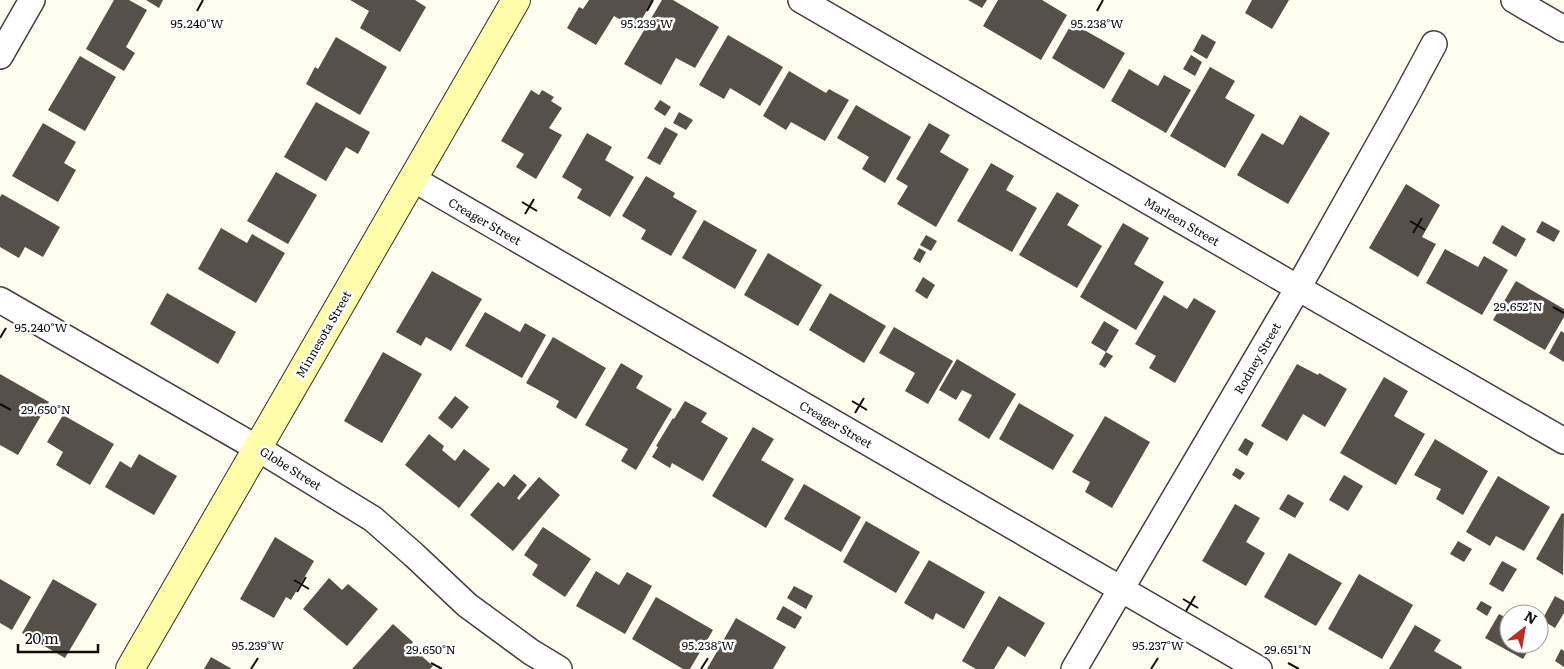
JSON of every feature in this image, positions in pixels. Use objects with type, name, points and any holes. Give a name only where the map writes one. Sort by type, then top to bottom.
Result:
[{"type":"street","points":[[0,56],[32,0]]},
{"type":"street","name":"Minnesota Street","points":[[130,669],[516,0]]},
{"type":"street","name":"Marleen Street","points":[[801,0],[1564,441]]},
{"type":"street","points":[[1514,0],[1564,29]]},
{"type":"street","name":"Rodney Street","points":[[1074,669],[1298,288],[1406,98],[1434,44]]},
{"type":"street","name":"Creager Street","points":[[413,179],[1259,669]]},
{"type":"street","name":"Globe Street","points":[[0,300],[257,448],[373,519],[467,605],[531,652],[559,669]]},
{"type":"building","points":[[114,0],[129,0],[147,10],[126,47],[135,53],[124,71],[86,49]]},
{"type":"building","points":[[146,0],[163,0],[159,8]]},
{"type":"building","points":[[350,0],[415,0],[426,7],[400,52],[360,28],[369,11]]},
{"type":"building","points":[[589,0],[653,0],[636,29],[614,16],[596,45],[567,28],[579,7],[583,9]]},
{"type":"building","points":[[662,0],[673,0],[719,27],[695,68],[676,58],[661,85],[624,64]]},
{"type":"building","points":[[968,0],[987,0],[982,8]]},
{"type":"building","points":[[998,0],[1042,0],[1067,15],[1041,60],[983,26]]},
{"type":"building","points":[[1252,0],[1289,0],[1272,29],[1245,13]]},
{"type":"building","points":[[1072,23],[1125,53],[1104,89],[1052,58]]},
{"type":"building","points":[[1202,34],[1216,42],[1207,59],[1193,51]]},
{"type":"building","points":[[728,35],[783,67],[760,106],[730,88],[724,99],[699,85]]},
{"type":"building","points":[[336,37],[387,67],[360,115],[306,84],[315,67],[318,69]]},
{"type":"building","points":[[1191,55],[1202,62],[1195,76],[1183,69]]},
{"type":"building","points":[[80,56],[116,77],[85,131],[48,110]]},
{"type":"building","points":[[1210,67],[1235,81],[1225,98],[1255,115],[1225,168],[1170,136]]},
{"type":"building","points":[[1129,69],[1158,86],[1164,75],[1191,90],[1166,133],[1111,101]]},
{"type":"building","points":[[789,71],[826,93],[829,89],[849,100],[825,141],[791,122],[786,130],[763,116]]},
{"type":"building","points":[[531,90],[539,95],[542,90],[554,97],[551,101],[562,108],[549,128],[562,135],[536,179],[516,167],[524,154],[501,141]]},
{"type":"building","points":[[660,100],[671,107],[665,116],[654,109]]},
{"type":"building","points":[[316,102],[370,132],[358,154],[346,147],[326,181],[284,157]]},
{"type":"building","points":[[856,105],[911,137],[885,183],[862,169],[869,157],[837,138]]},
{"type":"building","points":[[679,112],[693,120],[686,130],[673,123]]},
{"type":"building","points":[[1300,115],[1330,133],[1288,204],[1237,175],[1262,133],[1283,145]]},
{"type":"building","points":[[43,123],[76,142],[64,163],[76,170],[58,202],[12,176]]},
{"type":"building","points":[[929,123],[950,135],[940,152],[969,169],[936,227],[897,204],[908,186],[896,179]]},
{"type":"building","points":[[665,127],[678,134],[660,165],[647,158]]},
{"type":"building","points":[[587,133],[612,147],[605,160],[634,177],[610,217],[577,198],[582,189],[562,177]]},
{"type":"building","points":[[991,163],[1014,176],[1006,190],[1037,208],[1012,252],[957,221]]},
{"type":"building","points":[[276,172],[317,195],[288,244],[247,221]]},
{"type":"building","points":[[646,176],[675,193],[673,197],[697,211],[671,256],[641,239],[646,230],[622,216]]},
{"type":"building","points":[[1406,184],[1440,205],[1422,237],[1436,244],[1418,277],[1369,248]]},
{"type":"building","points":[[1057,192],[1079,205],[1067,225],[1102,246],[1077,288],[1019,255]]},
{"type":"building","points":[[2,194],[60,227],[43,257],[25,247],[19,258],[0,247],[0,197]]},
{"type":"building","points":[[704,220],[757,250],[735,289],[682,258]]},
{"type":"building","points":[[1542,221],[1560,231],[1554,242],[1536,232]]},
{"type":"building","points":[[1123,223],[1149,238],[1134,264],[1164,282],[1136,330],[1080,297]]},
{"type":"building","points":[[1502,225],[1526,239],[1516,257],[1492,243]]},
{"type":"building","points":[[221,228],[247,243],[252,234],[285,253],[256,303],[198,269]]},
{"type":"building","points":[[926,235],[937,241],[931,251],[920,245]]},
{"type":"building","points":[[919,248],[926,252],[920,263],[913,259]]},
{"type":"building","points":[[1445,249],[1478,267],[1484,256],[1508,270],[1482,315],[1426,283]]},
{"type":"building","points":[[768,253],[822,285],[798,326],[744,295]]},
{"type":"building","points":[[432,271],[482,299],[451,351],[426,337],[421,346],[396,332]]},
{"type":"building","points":[[923,277],[935,285],[927,299],[915,291]]},
{"type":"building","points":[[1516,281],[1564,309],[1564,317],[1545,350],[1493,320]]},
{"type":"building","points":[[167,293],[236,332],[218,364],[150,324]]},
{"type":"building","points":[[830,293],[886,326],[864,363],[809,330]]},
{"type":"building","points":[[1164,295],[1187,309],[1194,298],[1216,311],[1175,383],[1149,368],[1156,356],[1135,344]]},
{"type":"building","points":[[485,312],[520,332],[525,323],[546,335],[522,378],[465,346]]},
{"type":"building","points":[[1104,321],[1119,330],[1106,352],[1091,343]]},
{"type":"building","points":[[894,327],[953,361],[928,404],[905,391],[915,373],[879,353]]},
{"type":"building","points":[[1561,331],[1564,333],[1564,362],[1549,353]]},
{"type":"building","points":[[553,337],[606,368],[576,419],[556,407],[559,401],[526,383]]},
{"type":"building","points":[[383,352],[422,374],[382,443],[344,421]]},
{"type":"building","points":[[1106,352],[1113,356],[1105,368],[1099,364]]},
{"type":"building","points":[[957,359],[1016,394],[989,439],[958,420],[972,395],[962,390],[956,400],[939,390]]},
{"type":"building","points":[[621,363],[643,376],[636,388],[672,409],[636,470],[621,461],[628,449],[585,425]]},
{"type":"building","points":[[1297,364],[1318,375],[1319,373],[1347,389],[1325,427],[1303,414],[1287,441],[1261,426]]},
{"type":"building","points":[[0,374],[49,402],[18,455],[0,445]]},
{"type":"building","points":[[1384,377],[1408,391],[1394,416],[1425,434],[1396,485],[1340,453]]},
{"type":"building","points":[[455,396],[469,407],[452,429],[438,418]]},
{"type":"building","points":[[685,401],[707,413],[701,422],[728,438],[703,481],[672,463],[670,468],[652,457],[658,447],[656,446]]},
{"type":"building","points":[[1019,403],[1074,435],[1053,470],[999,439]]},
{"type":"building","points":[[63,415],[114,444],[90,485],[56,465],[63,452],[47,442]]},
{"type":"building","points":[[1105,416],[1150,442],[1112,508],[1085,492],[1090,482],[1072,472]]},
{"type":"building","points":[[753,427],[774,439],[761,460],[794,479],[766,528],[712,496]]},
{"type":"building","points":[[429,434],[444,446],[442,450],[455,461],[464,449],[490,469],[459,508],[405,465]]},
{"type":"building","points":[[1245,438],[1254,443],[1247,456],[1238,450]]},
{"type":"building","points":[[1435,439],[1488,471],[1463,515],[1436,499],[1441,489],[1414,475]]},
{"type":"building","points":[[139,454],[177,476],[154,515],[105,487],[120,461],[131,468]]},
{"type":"building","points":[[1236,468],[1245,473],[1240,480],[1232,475]]},
{"type":"building","points":[[514,474],[527,485],[517,498],[519,500],[539,477],[560,495],[513,551],[470,515],[498,482],[504,487]]},
{"type":"building","points":[[1344,475],[1363,486],[1348,511],[1329,500]]},
{"type":"building","points":[[1498,476],[1550,507],[1524,551],[1496,536],[1490,546],[1466,532]]},
{"type":"building","points":[[804,484],[861,517],[841,552],[784,519]]},
{"type":"building","points":[[1288,494],[1304,503],[1295,518],[1279,509]]},
{"type":"building","points":[[1235,504],[1260,518],[1246,542],[1265,553],[1246,586],[1202,561]]},
{"type":"building","points":[[1562,513],[1564,514],[1563,575],[1536,559]]},
{"type":"building","points":[[866,521],[920,552],[896,593],[843,562]]},
{"type":"building","points":[[543,527],[591,559],[565,597],[532,575],[538,565],[524,555]]},
{"type":"building","points":[[275,537],[314,561],[291,600],[286,597],[274,618],[240,599]]},
{"type":"building","points":[[1458,541],[1472,549],[1464,562],[1450,554]]},
{"type":"building","points":[[1289,553],[1342,583],[1316,626],[1264,597]]},
{"type":"building","points":[[929,560],[985,592],[964,629],[936,613],[933,620],[904,603]]},
{"type":"building","points":[[1502,561],[1517,569],[1503,592],[1489,584]]},
{"type":"building","points":[[596,571],[619,585],[627,572],[652,586],[625,634],[576,606]]},
{"type":"building","points":[[1359,574],[1413,605],[1382,659],[1328,629]]},
{"type":"building","points":[[329,578],[342,590],[348,584],[378,609],[347,646],[303,609]]},
{"type":"building","points":[[0,579],[31,597],[12,630],[0,623]]},
{"type":"building","points":[[53,579],[97,604],[65,658],[22,633]]},
{"type":"building","points":[[794,586],[813,596],[806,609],[787,598]]},
{"type":"building","points":[[999,596],[1045,623],[1025,657],[1008,646],[994,669],[976,669],[962,661]]},
{"type":"building","points":[[1555,596],[1564,601],[1564,613],[1555,628],[1549,624],[1549,607]]},
{"type":"building","points":[[656,597],[713,630],[690,669],[683,669],[632,639]]},
{"type":"building","points":[[1481,601],[1492,607],[1487,616],[1476,609]]},
{"type":"building","points":[[783,606],[802,617],[795,629],[776,619]]},
{"type":"building","points":[[1499,614],[1499,646],[1485,638]]},
{"type":"building","points":[[736,618],[786,647],[773,669],[707,669]]},
{"type":"building","points":[[393,624],[413,642],[410,646],[433,666],[430,669],[352,669]]},
{"type":"building","points":[[1415,625],[1441,640],[1434,651],[1462,667],[1461,669],[1389,669]]},
{"type":"building","points":[[1561,649],[1564,651],[1564,667],[1555,661]]},
{"type":"building","points":[[1514,654],[1526,654],[1523,659]]},
{"type":"building","points":[[211,657],[232,669],[204,669]]}]
